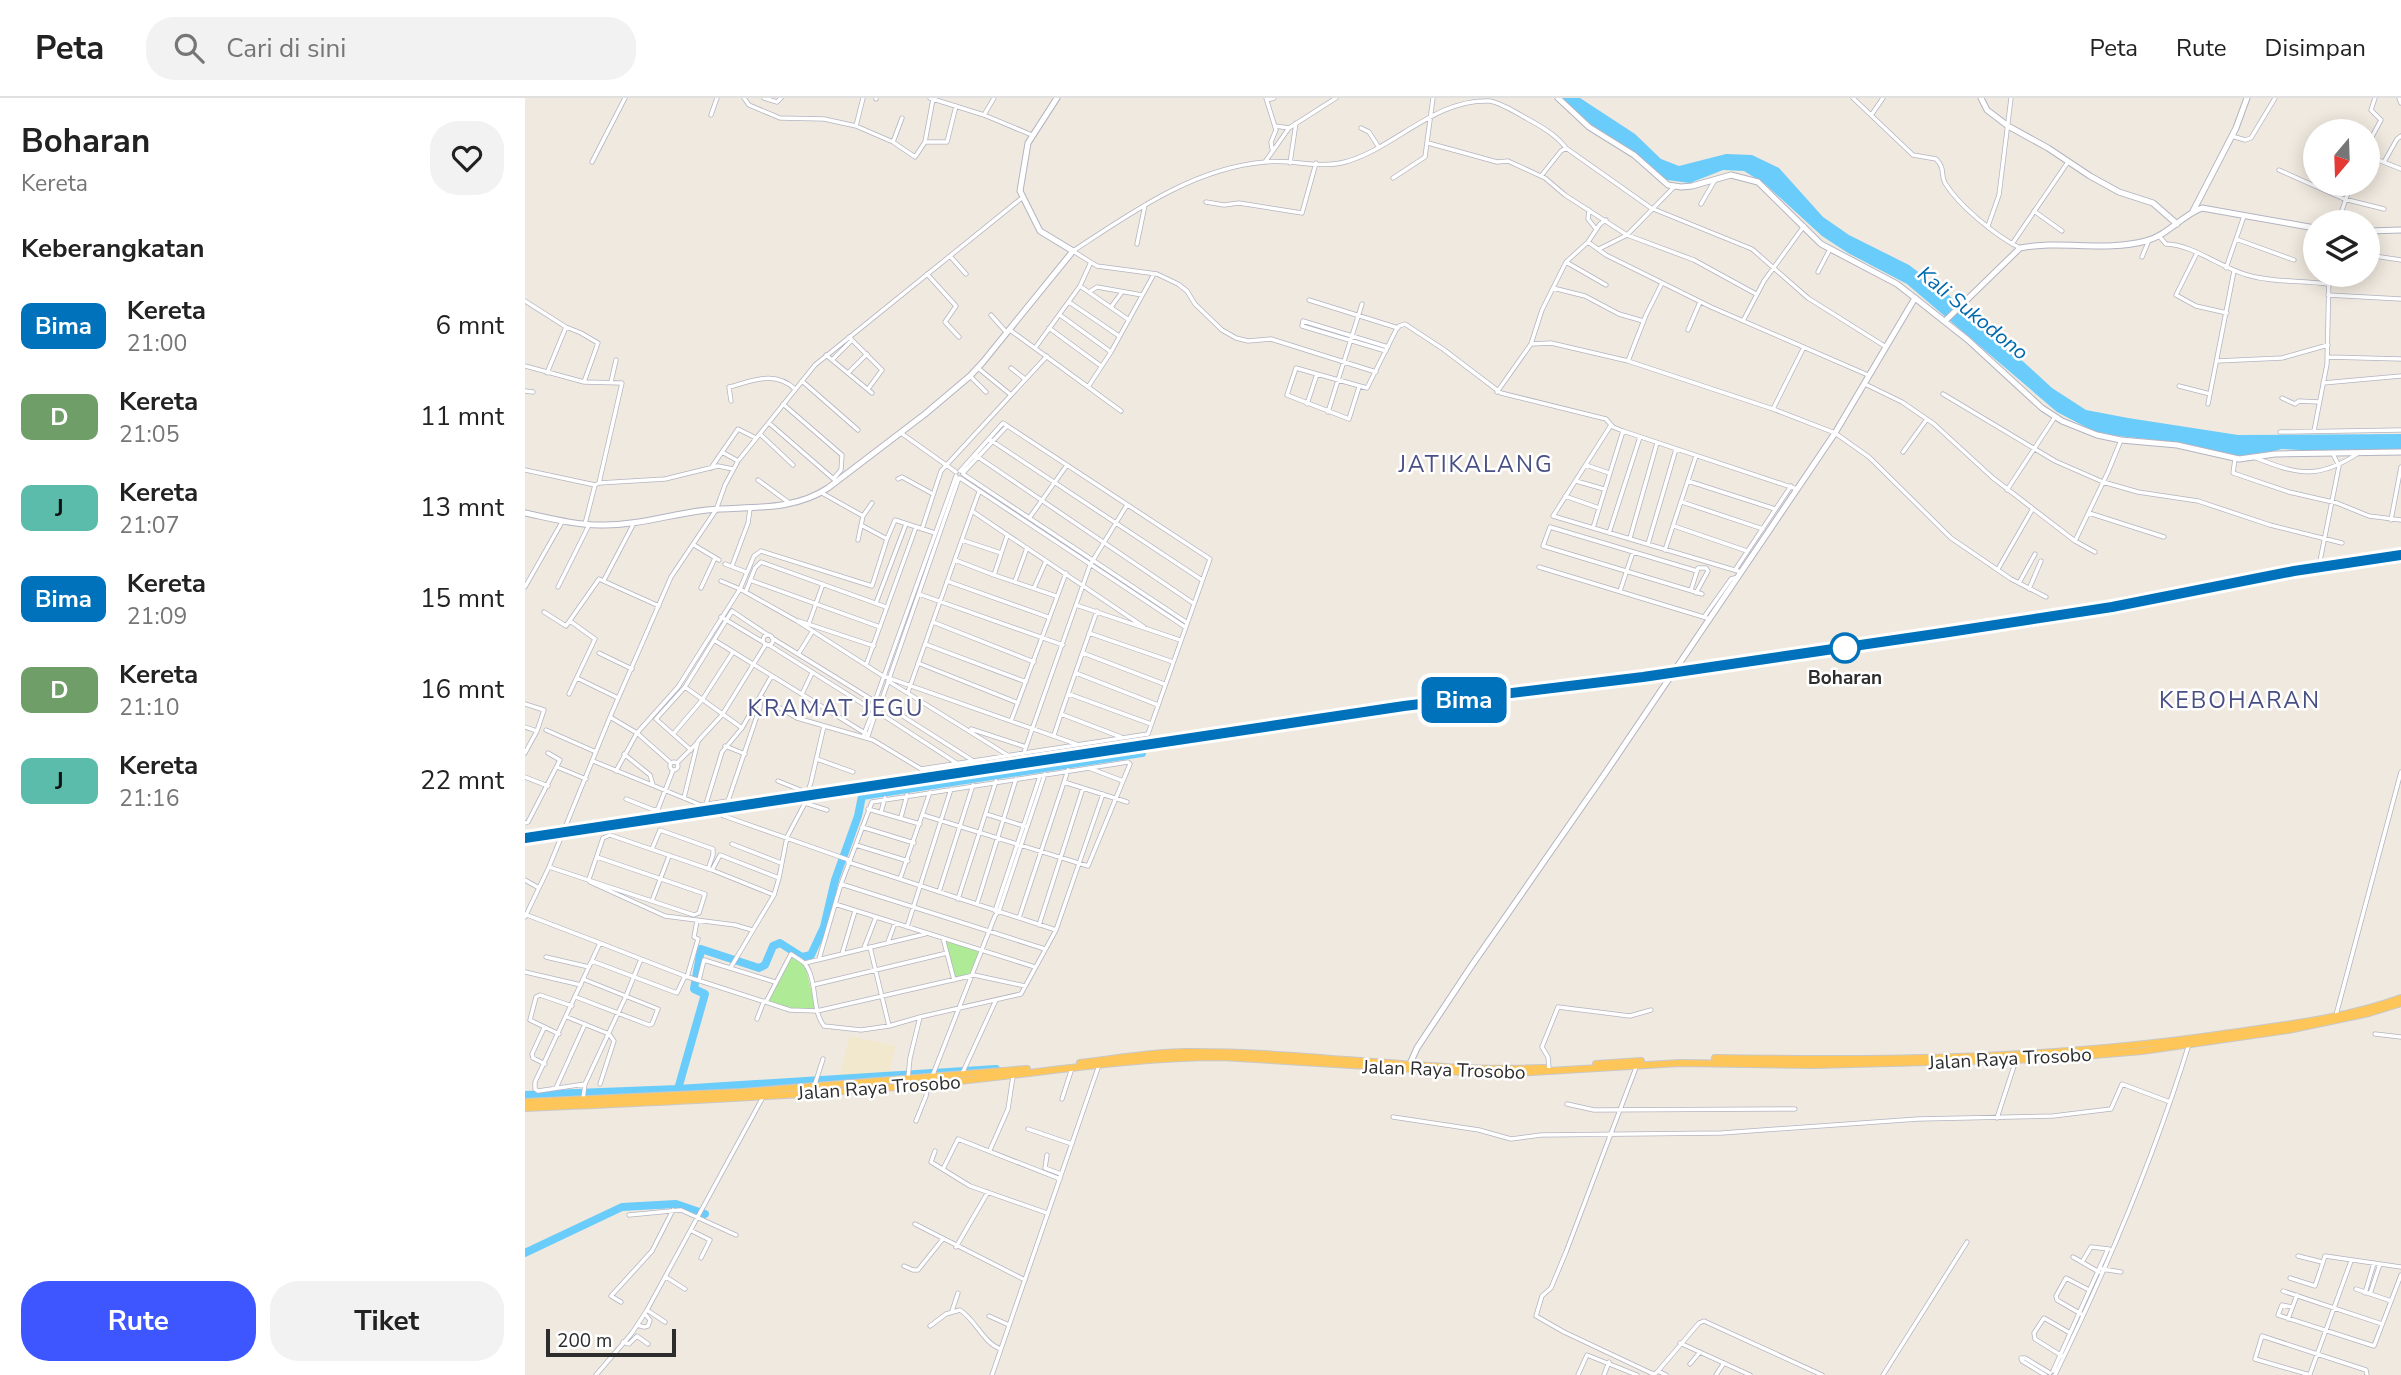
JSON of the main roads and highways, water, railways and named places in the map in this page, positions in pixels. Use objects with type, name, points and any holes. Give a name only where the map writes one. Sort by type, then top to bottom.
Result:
[{"type":"highway","name":"Jalan Raya Trosobo","points":[[525,1108],[764,1097],[814,1086],[908,1076],[1013,1073],[1182,1057],[1411,1063],[1498,1074],[1695,1058],[1807,1060],[2096,1050],[2190,1042],[2401,1000]]},
{"type":"highway","name":"Jalan Raya Trosobo","points":[[525,1102],[1013,1073],[1184,1052],[1280,1055],[1499,1070],[1549,1064],[1814,1065],[2017,1060],[2100,1055],[2321,1023],[2378,1011],[2401,1000]]},
{"type":"water","points":[[1560,98],[1580,98],[1635,134],[1661,159],[1679,166],[1726,154],[1752,155],[1779,168],[1823,217],[1849,235],[1909,265],[1964,307],[2052,388],[2086,410],[2238,435],[2401,434],[2401,449],[2337,452],[2282,449],[2245,458],[2174,442],[2099,434],[2057,412],[1907,284],[1822,236],[1765,184],[1744,171],[1723,170],[1690,183],[1667,180],[1630,150],[1590,124]]},
{"type":"waterway","points":[[678,1089],[705,994],[694,989],[701,949],[759,968],[765,965],[773,946],[780,943],[802,957],[811,955],[824,927],[835,880],[858,816],[862,796],[1142,753]]},
{"type":"waterway","points":[[525,1095],[678,1089],[996,1069]]},
{"type":"waterway","points":[[525,1253],[622,1207],[676,1204],[705,1214]]},
{"type":"railway","points":[[525,838],[1404,706],[1643,677],[1949,632],[2112,607],[2294,571],[2401,555]]},
{"type":"train","name":"Bima","points":[[525,838],[1404,706],[1643,677],[1949,632],[2112,607],[2294,571],[2401,555]]},
{"type":"place","name":"Boharan","points":[[1845,648]]},
{"type":"district","name":"JATIKALANG","points":[[1476,464]]},
{"type":"district","name":"KEBOHARAN","points":[[2240,700]]},
{"type":"district","name":"KRAMAT JEGU","points":[[836,708]]},
{"type":"water label","name":"Kali Sukodono","points":[[1973,313]]}]
